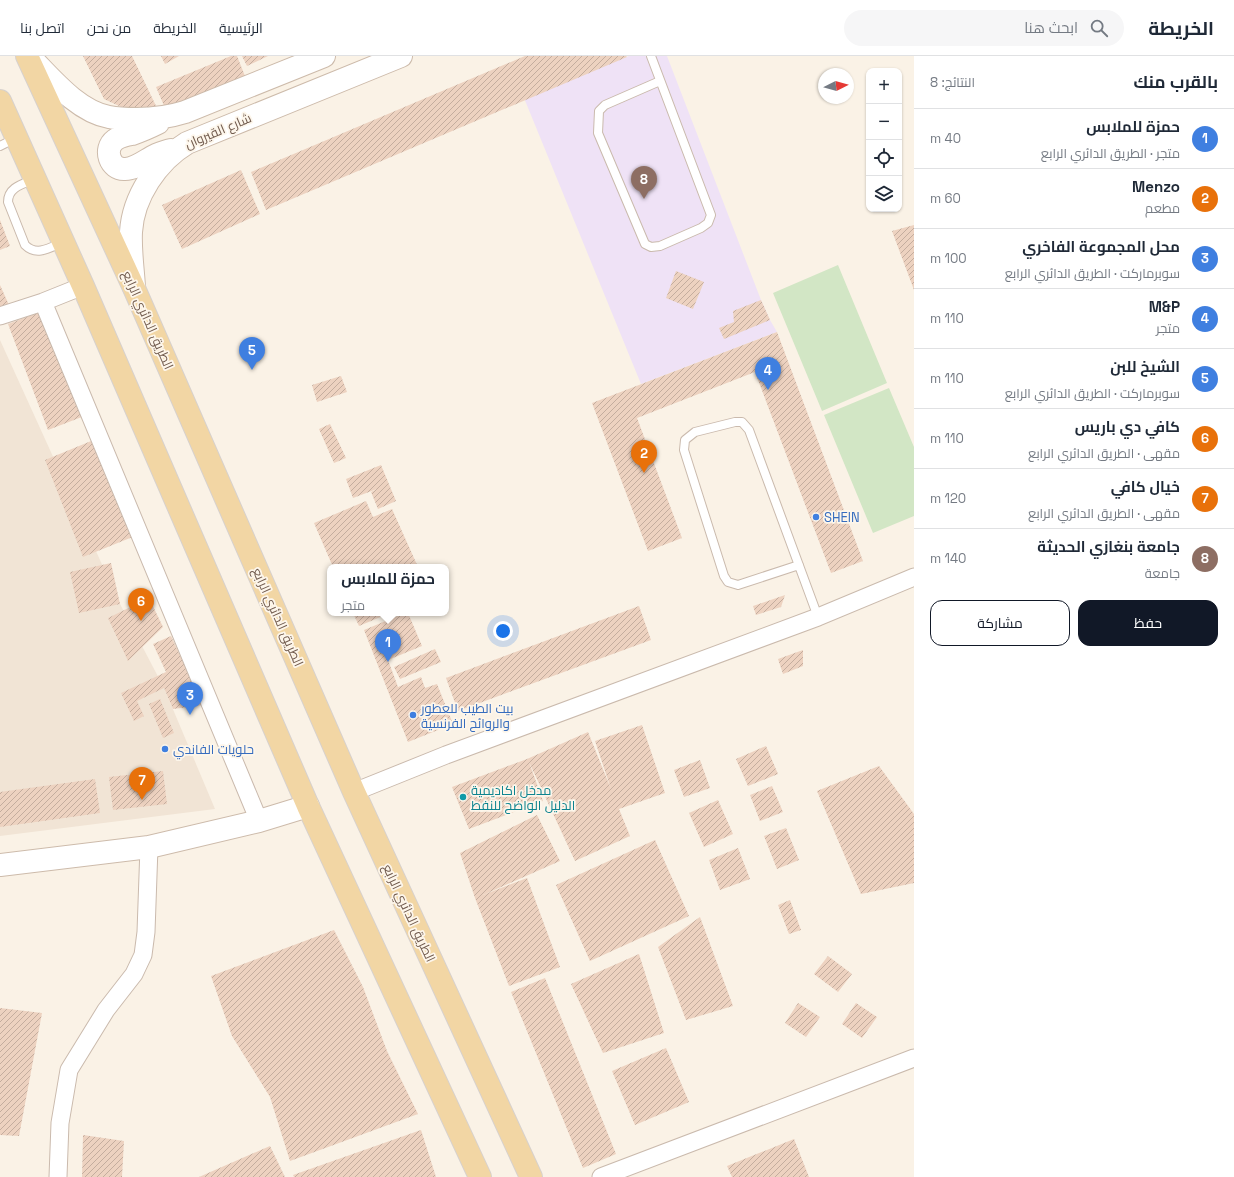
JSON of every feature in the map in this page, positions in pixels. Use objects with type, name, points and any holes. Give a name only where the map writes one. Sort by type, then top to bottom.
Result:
[{"type":"main road","points":[[28,56],[75,101],[97,114],[109,118],[126,119],[152,119],[174,116]]},
{"type":"main road","name":"الطريق الدائري الرابع","points":[[28,56],[134,288],[354,792],[530,1177]]},
{"type":"main road","points":[[178,148],[156,155],[126,169],[113,165],[108,153],[113,141],[119,137],[148,128],[174,116],[324,56]]},
{"type":"main road","name":"شارع القيروان","points":[[134,288],[131,233],[133,219],[142,193],[168,156],[187,143],[401,56]]},
{"type":"main road","points":[[0,102],[8,142],[35,179],[83,286],[308,806],[480,1177]]},
{"type":"main road","points":[[0,865],[149,847],[259,821],[308,806]]},
{"type":"street","points":[[0,316],[43,302],[83,286]]},
{"type":"street","points":[[43,302],[259,821]]},
{"type":"street","points":[[354,792],[453,752],[818,617],[914,577]]},
{"type":"street","points":[[58,1177],[60,1123],[69,1070],[106,1010],[134,974],[143,955],[146,932],[149,847]]},
{"type":"street","points":[[601,1177],[914,1058]]},
{"type":"lane","points":[[651,56],[711,215],[708,223],[701,228],[660,246],[651,247],[645,244],[598,133],[598,118],[599,112],[605,105],[660,81]]},
{"type":"lane","points":[[35,179],[14,188],[8,197],[10,208],[26,245],[38,252],[63,242]]},
{"type":"lane","points":[[799,565],[738,585],[728,582],[724,576],[684,450],[685,440],[695,432],[735,422],[742,422],[749,430],[799,565],[818,617]]},
{"type":"shaded area","points":[[629,56],[667,56],[761,300],[777,332],[641,384],[524,98]]},
{"type":"shaded area","points":[[0,340],[120,604],[164,688],[215,809],[0,836]]},
{"type":"green space","points":[[838,265],[887,383],[822,411],[773,293]]},
{"type":"green space","points":[[889,388],[914,447],[914,516],[873,533],[824,415]]},
{"type":"building","points":[[83,56],[132,56],[158,110],[132,112],[104,99]]},
{"type":"building","points":[[161,56],[179,56],[165,64]]},
{"type":"building","points":[[231,56],[237,56],[245,76],[165,108],[156,87]]},
{"type":"building","points":[[242,56],[268,56],[247,66]]},
{"type":"building","points":[[525,56],[627,57],[266,210],[251,172]]},
{"type":"building","points":[[241,170],[260,214],[182,249],[162,205]]},
{"type":"building","points":[[0,220],[10,246],[0,250]]},
{"type":"building","points":[[914,225],[914,290],[892,231]]},
{"type":"building","points":[[676,271],[704,282],[693,309],[666,298]]},
{"type":"building","points":[[0,285],[9,305],[0,309]]},
{"type":"building","points":[[761,300],[770,320],[724,339],[719,328],[734,322],[733,311]]},
{"type":"building","points":[[43,311],[87,415],[48,430],[8,324]]},
{"type":"building","points":[[777,332],[863,561],[831,573],[755,372],[637,418],[682,538],[648,551],[592,403]]},
{"type":"building","points":[[341,376],[347,392],[317,402],[312,385]]},
{"type":"building","points":[[330,424],[346,458],[334,463],[319,429]]},
{"type":"building","points":[[96,439],[135,536],[83,557],[45,460]]},
{"type":"building","points":[[381,465],[396,501],[378,509],[371,492],[377,489],[353,498],[346,479]]},
{"type":"building","points":[[366,501],[373,517],[392,509],[417,564],[332,564],[314,523]]},
{"type":"building","points":[[111,563],[120,604],[79,613],[70,572]]},
{"type":"building","points":[[785,595],[781,607],[756,615],[753,606]]},
{"type":"building","points":[[149,598],[163,627],[128,661],[108,618]]},
{"type":"building","points":[[639,606],[651,640],[458,711],[446,678]]},
{"type":"building","points":[[354,616],[383,616],[359,626]]},
{"type":"building","points":[[398,616],[409,616],[422,646],[388,660],[398,687],[421,677],[425,688],[437,684],[453,724],[408,742],[364,630]]},
{"type":"building","points":[[171,636],[203,705],[173,709],[164,688],[137,701],[144,716],[134,721],[121,693],[166,672],[153,644]]},
{"type":"building","points":[[435,649],[441,662],[400,679],[394,667]]},
{"type":"building","points":[[803,650],[803,666],[783,674],[778,659]]},
{"type":"building","points":[[160,699],[174,733],[163,738],[149,704]]},
{"type":"building","points":[[642,725],[665,793],[619,809],[630,836],[575,861],[529,762],[543,801],[469,829],[452,787],[527,759],[588,732],[611,789],[595,741]]},
{"type":"building","points":[[766,746],[778,774],[748,786],[736,759]]},
{"type":"building","points":[[700,760],[710,788],[684,797],[674,770]]},
{"type":"building","points":[[879,766],[914,814],[914,883],[861,894],[817,791]]},
{"type":"building","points":[[163,771],[167,804],[113,810],[109,777]]},
{"type":"building","points":[[95,779],[100,813],[0,827],[0,792]]},
{"type":"building","points":[[772,786],[783,812],[760,821],[750,795]]},
{"type":"building","points":[[718,800],[733,834],[704,847],[689,813]]},
{"type":"building","points":[[537,815],[560,861],[483,895],[527,878],[560,967],[509,986],[475,898],[460,853]]},
{"type":"building","points":[[786,828],[799,860],[777,869],[764,836]]},
{"type":"building","points":[[655,840],[689,916],[590,961],[556,885]]},
{"type":"building","points":[[738,848],[750,879],[720,890],[709,860]]},
{"type":"building","points":[[790,900],[801,930],[789,934],[778,905]]},
{"type":"building","points":[[700,917],[733,1006],[686,1020],[658,947]]},
{"type":"building","points":[[334,930],[363,987],[387,1051],[418,1114],[290,1161],[270,1097],[232,1036],[211,976]]},
{"type":"building","points":[[639,954],[664,1033],[603,1053],[571,984]]},
{"type":"building","points":[[828,956],[852,974],[838,992],[814,974]]},
{"type":"building","points":[[545,978],[616,1154],[583,1168],[511,992]]},
{"type":"building","points":[[798,1003],[820,1017],[806,1037],[785,1023]]},
{"type":"building","points":[[856,1003],[877,1017],[862,1038],[842,1024]]},
{"type":"building","points":[[0,1008],[42,1013],[19,1136],[0,1135]]},
{"type":"building","points":[[666,1048],[689,1102],[635,1125],[612,1071]]},
{"type":"building","points":[[421,1130],[436,1177],[294,1177],[293,1175]]},
{"type":"building","points":[[83,1135],[124,1141],[122,1177],[82,1177]]},
{"type":"building","points":[[794,1139],[809,1177],[732,1177],[727,1166]]},
{"type":"building","points":[[270,1146],[285,1177],[199,1177]]},
{"type":"place","name":"جامعة بنغازي الحديثة","points":[[644,199]]},
{"type":"place","name":"الشيخ للبن","points":[[252,370]]},
{"type":"place","name":"M&P","points":[[768,390]]},
{"type":"place","name":"Menzo","points":[[644,473]]},
{"type":"place","name":"SHEIN","points":[[816,517]]},
{"type":"place","name":"كافي دي باريس","points":[[141,621]]},
{"type":"place","name":"حمزة للملابس","points":[[388,662]]},
{"type":"place","name":"محل المجموعة الفاخري","points":[[190,715]]},
{"type":"place","name":"بيت الطيب للعطور والروائح الفرنسية","points":[[413,715]]},
{"type":"place","name":"حلويات الفاندي","points":[[165,749]]},
{"type":"place","name":"مدخل اكاديمية الدليل الواضح للنفط","points":[[463,797]]},
{"type":"place","name":"خيال كافي","points":[[142,800]]}]
